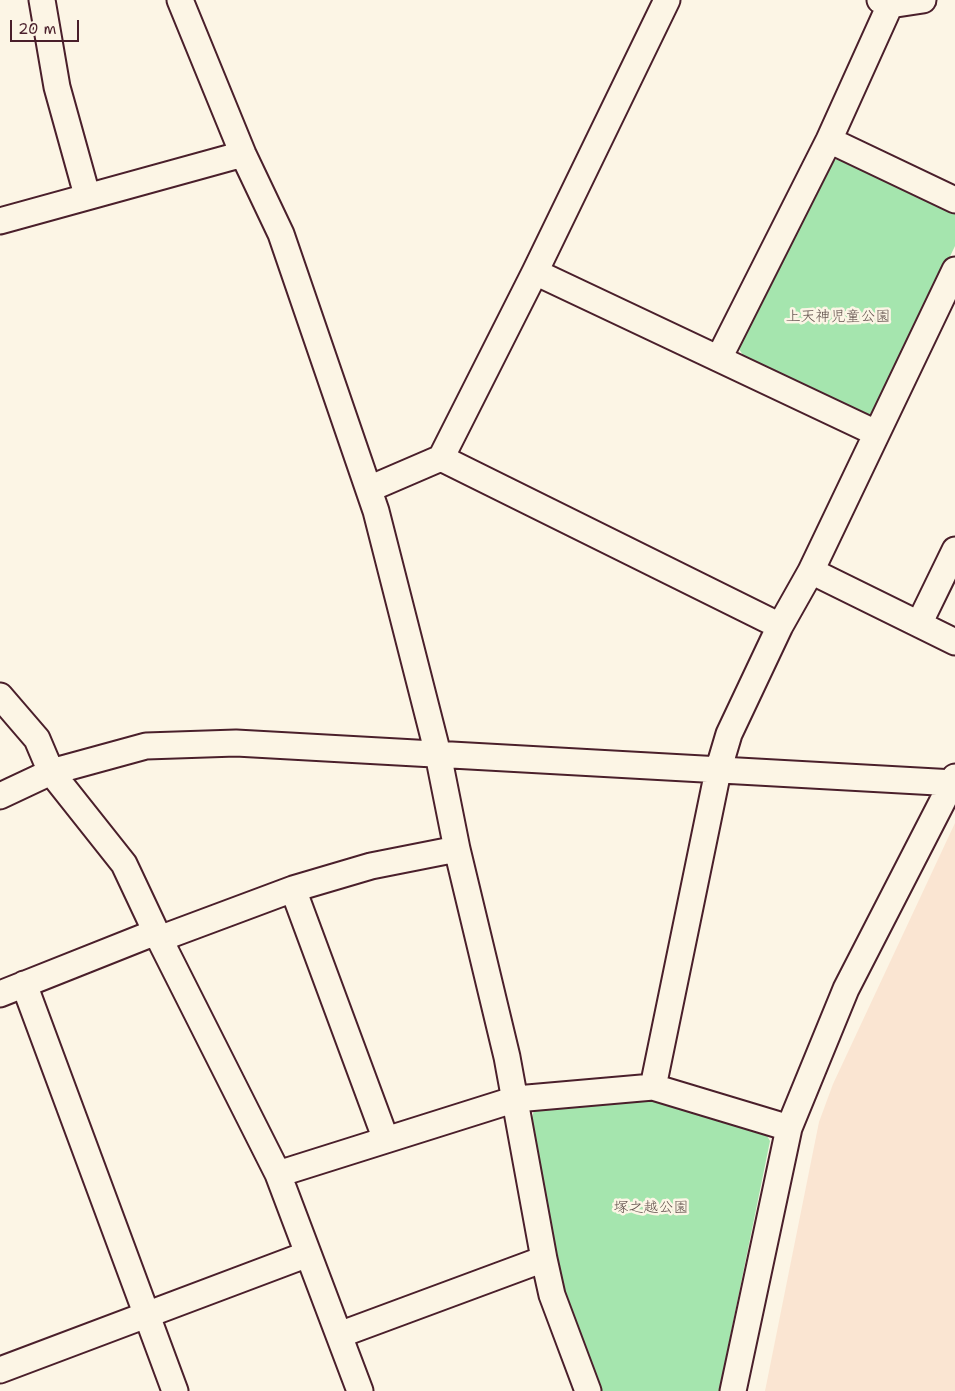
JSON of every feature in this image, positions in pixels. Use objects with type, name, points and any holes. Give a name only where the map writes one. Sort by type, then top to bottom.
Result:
[{"type":"street","points":[[42,0],[57,87],[87,195]]},
{"type":"street","points":[[180,0],[243,154],[281,234],[376,511],[438,754],[457,848],[516,1099],[552,1295],[588,1391]]},
{"type":"street","points":[[369,489],[441,458],[535,272],[667,0]]},
{"type":"street","points":[[719,358],[829,140],[885,3],[923,0]]},
{"type":"street","points":[[829,140],[955,200]]},
{"type":"street","points":[[0,221],[87,195],[243,154]]},
{"type":"street","points":[[653,1087],[718,770],[729,734],[780,626],[811,571],[955,270]]},
{"type":"street","points":[[535,272],[876,433]]},
{"type":"street","points":[[441,458],[780,626]]},
{"type":"street","points":[[919,624],[955,550]]},
{"type":"street","points":[[811,571],[955,642]]},
{"type":"street","points":[[0,696],[37,739],[51,772],[124,864],[157,935],[278,1174],[360,1391]]},
{"type":"street","points":[[0,796],[51,772],[146,746],[236,743],[954,781],[846,989],[789,1128],[733,1391]]},
{"type":"street","points":[[0,994],[157,935],[293,889],[371,866],[457,848]]},
{"type":"street","points":[[293,889],[386,1140]]},
{"type":"street","points":[[24,984],[175,1391]]},
{"type":"street","points":[[278,1174],[516,1099],[653,1087],[789,1128]]},
{"type":"street","points":[[0,1370],[308,1254]]},
{"type":"street","points":[[339,1335],[544,1259]]},
{"type":"shaded area","points":[[955,823],[955,1391],[765,1391],[819,1122],[833,1084]]},
{"type":"green space","name":"上天神児童公園","points":[[840,157],[955,211],[955,246],[875,414],[865,415],[745,358],[739,349],[831,163]]},
{"type":"green space","name":"塚之越公園","points":[[653,1100],[766,1134],[770,1141],[719,1391],[598,1391],[560,1278],[531,1121],[535,1107]]}]
